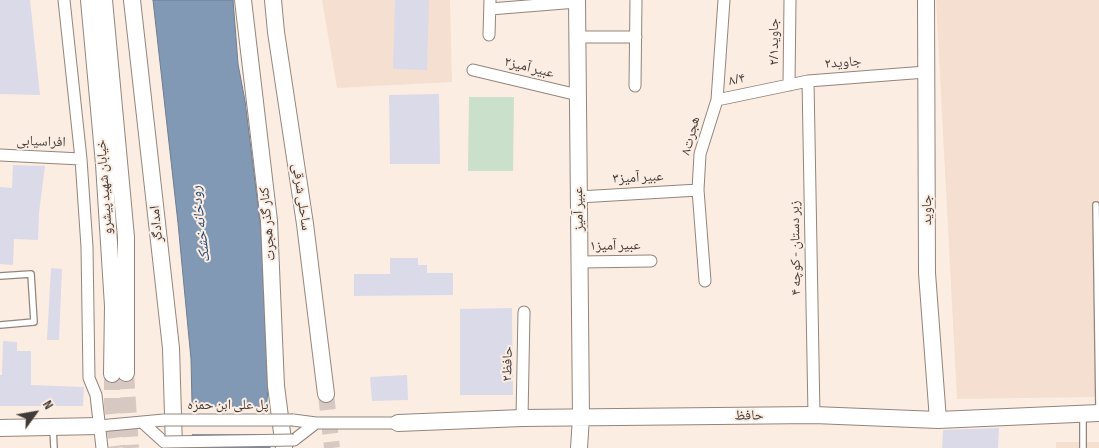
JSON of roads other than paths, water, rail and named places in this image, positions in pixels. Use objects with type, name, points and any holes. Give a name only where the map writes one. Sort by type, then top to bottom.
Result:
[{"type":"main road","name":"خیابان شهید پیشرو","points":[[89,0],[105,174],[119,374],[126,237],[104,0]]},
{"type":"main road","name":"امدادگر","points":[[132,0],[171,348],[169,445]]},
{"type":"main road","name":"کنار گذر هجرت","points":[[242,0],[269,221],[276,386],[289,444]]},
{"type":"main road","name":"جاوید","points":[[926,0],[927,273],[938,420]]},
{"type":"main road","name":"عبیر آمیز","points":[[577,1],[581,417],[579,448]]},
{"type":"main road","name":"ساحلی شرقی","points":[[273,2],[305,224],[326,394]]},
{"type":"main road","name":"حافظ","points":[[398,423],[522,418],[814,415],[938,420],[1094,412]]},
{"type":"main road","points":[[0,428],[99,426]]},
{"type":"street","points":[[64,0],[81,159],[87,247],[89,378],[96,395],[102,448]]},
{"type":"street","points":[[636,0],[636,86]]},
{"type":"street","name":"هجرت۸","points":[[705,281],[698,190],[700,154],[717,100],[724,0]]},
{"type":"street","name":"۲/۱جاوید","points":[[789,85],[790,0]]},
{"type":"street","points":[[489,35],[490,5],[577,1]]},
{"type":"street","points":[[578,37],[636,37]]},
{"type":"street","name":"۲عبیر آمیز","points":[[473,70],[578,95]]},
{"type":"street","name":"۲جاوید","points":[[763,90],[808,81],[926,72]]},
{"type":"street","name":"زبر دستان - کوچه ۴","points":[[808,81],[814,415]]},
{"type":"street","name":"۸/۴","points":[[717,100],[763,90]]},
{"type":"street","name":"افراسیابی","points":[[0,156],[81,159]]},
{"type":"street","name":"۳عبیر آمیز","points":[[579,196],[698,190]]},
{"type":"street","name":"۱عبیر آمیز","points":[[580,262],[652,261]]},
{"type":"street","name":"۲حافظ","points":[[522,418],[524,312]]},
{"type":"street","name":"پل علی ابن حمزه","points":[[99,426],[164,420],[293,420],[316,423],[398,423]]},
{"type":"street","points":[[143,423],[169,445],[289,444],[316,423]]},
{"type":"lane","points":[[1083,448],[1094,412],[1098,252],[1096,204]]},
{"type":"lane","points":[[0,276],[31,274],[34,322],[0,326]]},
{"type":"lane","points":[[52,427],[54,448]]},
{"type":"water","name":"رودخانه خشک","points":[[153,0],[233,0],[238,64],[245,101],[261,230],[268,390],[265,420],[270,448],[193,448],[191,359]]},
{"type":"tunnel","points":[[126,373],[131,448]]},
{"type":"tunnel","points":[[112,374],[112,405],[117,448]]},
{"type":"tunnel","points":[[326,394],[332,448]]}]
